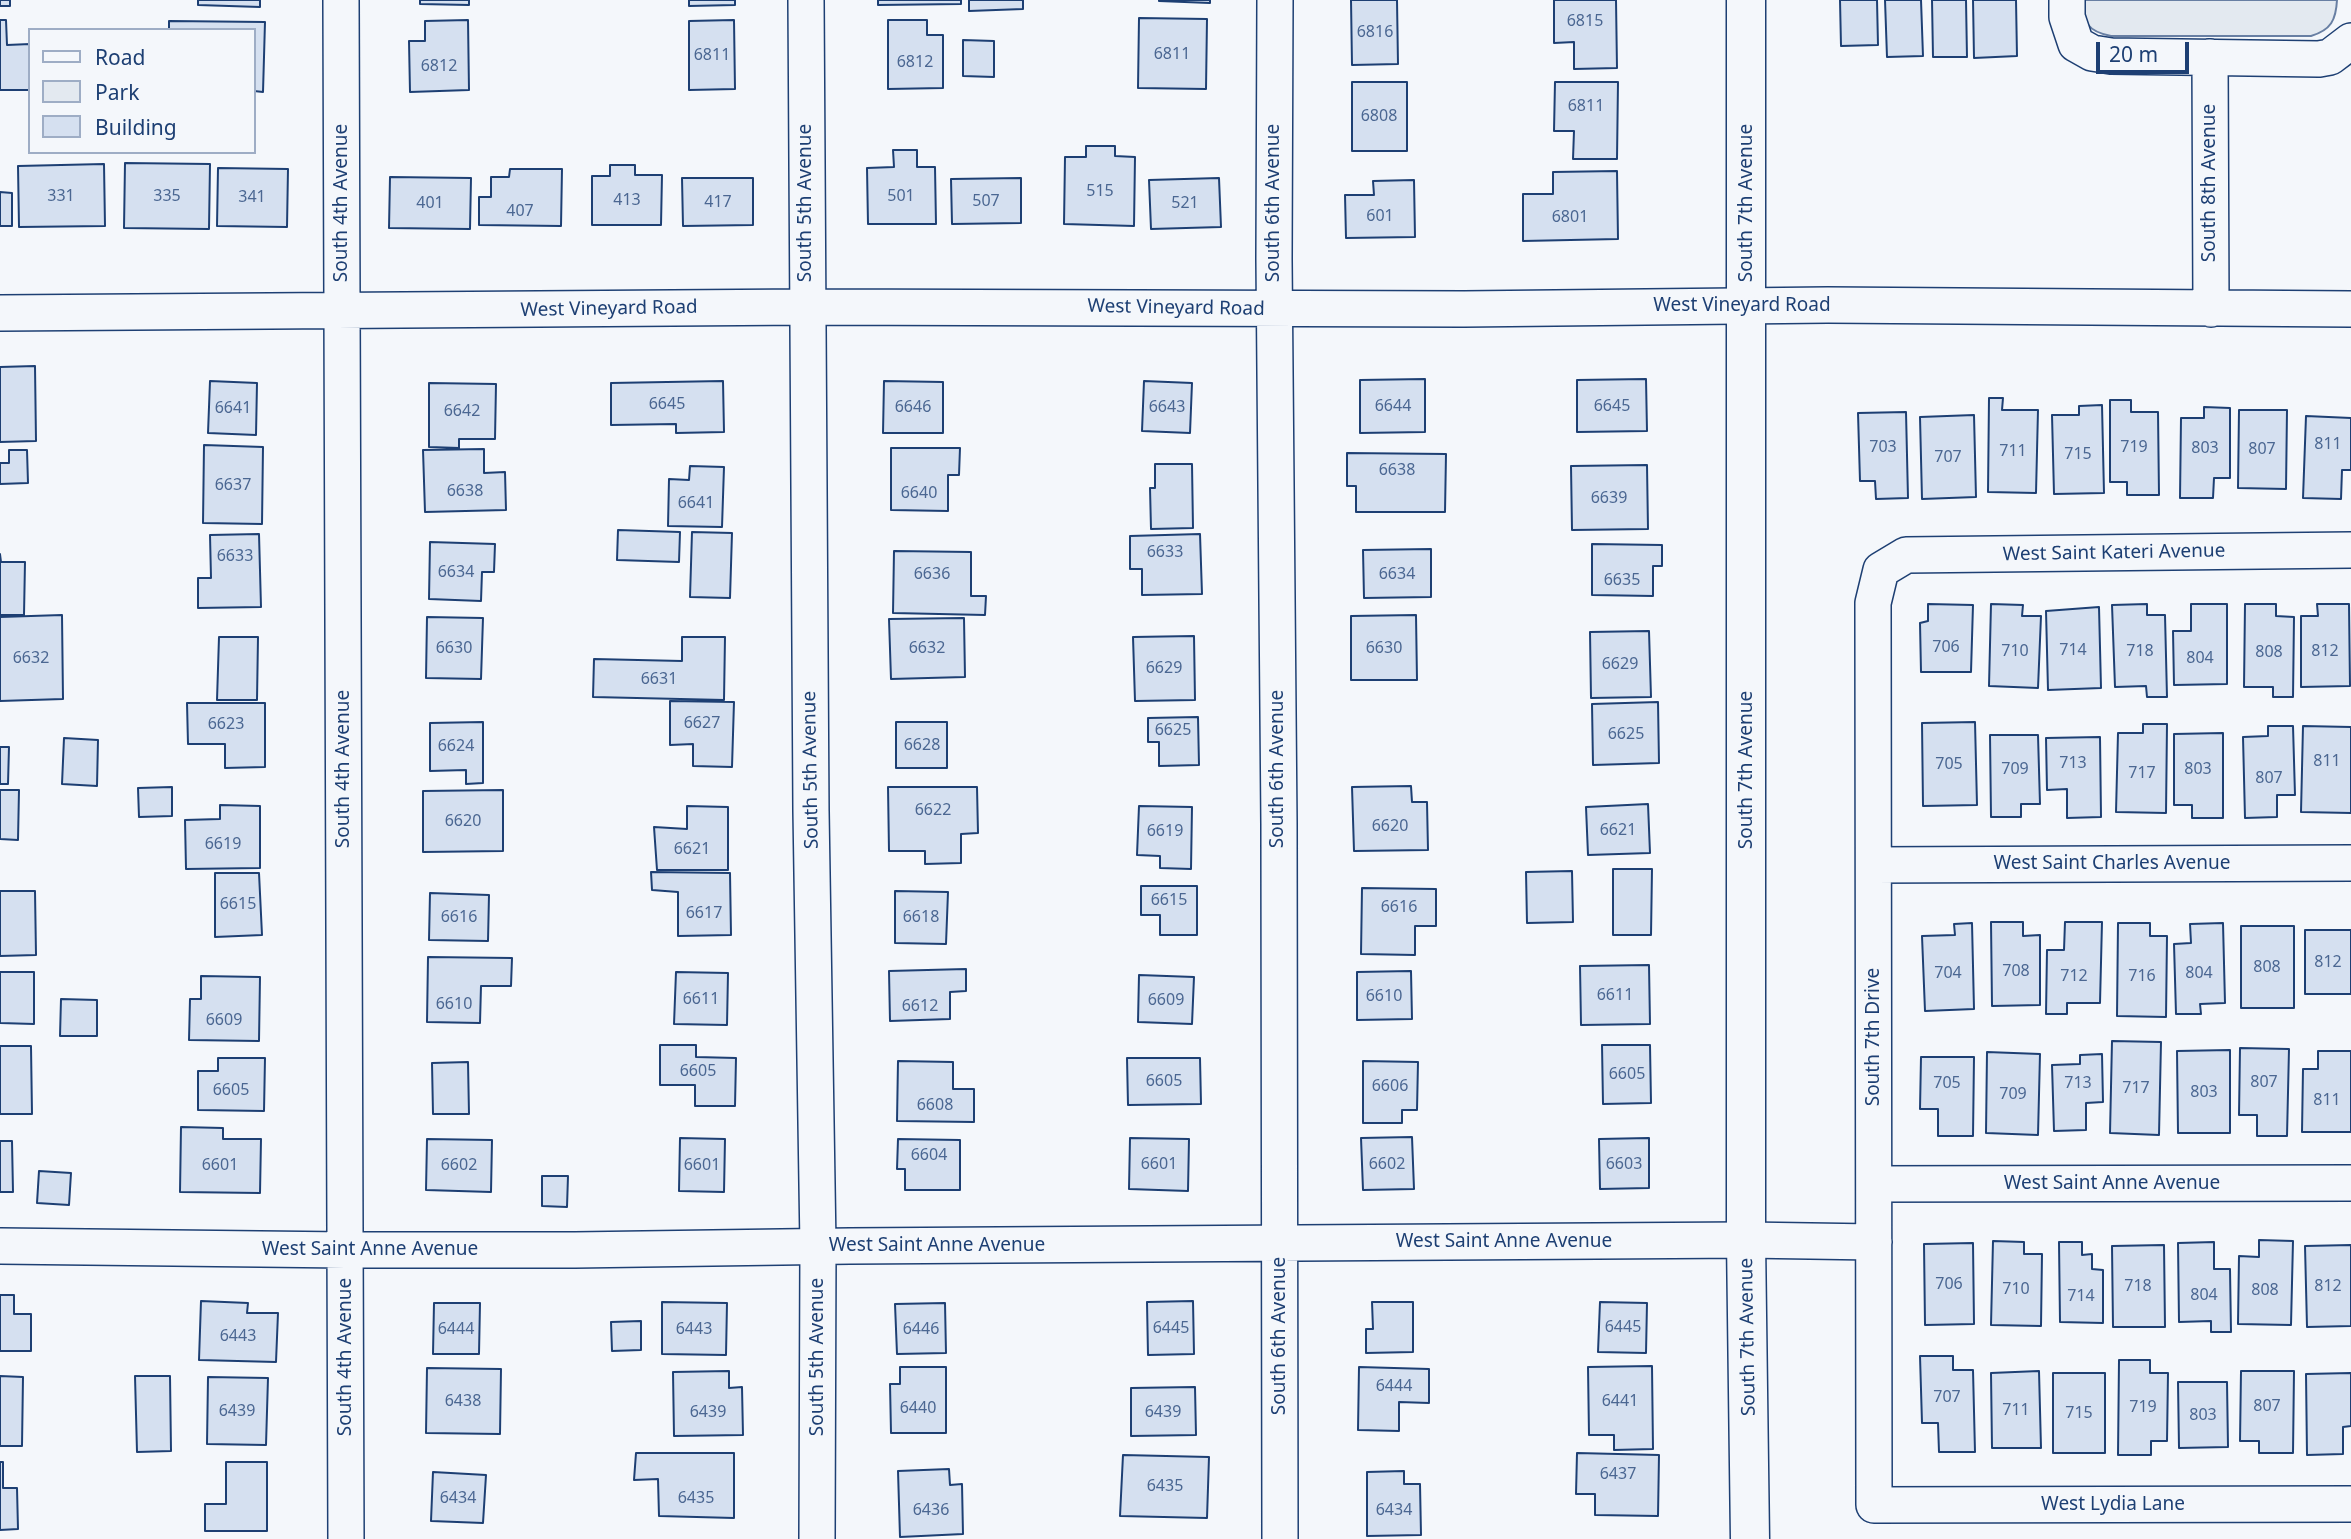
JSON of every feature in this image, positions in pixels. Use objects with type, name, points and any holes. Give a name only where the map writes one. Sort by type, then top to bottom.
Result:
[{"type":"main road","name":"South 7th Avenue","points":[[1746,0],[1746,1240],[1750,1539]]},
{"type":"street","name":"South 4th Avenue","points":[[341,0],[346,1539]]},
{"type":"street","name":"South 5th Avenue","points":[[806,0],[811,811],[818,1246],[817,1539]]},
{"type":"street","name":"South 6th Avenue","points":[[1275,0],[1280,1539]]},
{"type":"street","points":[[2067,0],[2069,25],[2076,44],[2092,53],[2111,57],[2319,59],[2330,57],[2350,43]]},
{"type":"street","name":"South 8th Avenue","points":[[2210,57],[2211,309]]},
{"type":"street","name":"West Vineyard Road","points":[[0,313],[807,307],[1274,309],[1747,306],[2351,309]]},
{"type":"street","name":"West Saint Kateri Avenue","points":[[1881,570],[1906,555],[2351,550]]},
{"type":"street","name":"South 7th Drive","points":[[1874,1505],[1873,603],[1881,570]]},
{"type":"street","name":"West Saint Charles Avenue","points":[[1874,864],[2351,863]]},
{"type":"street","name":"West Saint Anne Avenue","points":[[1874,1184],[2351,1183]]},
{"type":"street","name":"West Saint Anne Avenue","points":[[0,1246],[345,1250],[1874,1241]]},
{"type":"street","name":"West Lydia Lane","points":[[1874,1505],[2351,1504]]},
{"type":"green space","points":[[2081,0],[2337,0],[2331,23],[2323,31],[2311,36],[2111,36],[2096,32],[2088,25]]},
{"type":"building","points":[[0,0],[10,0],[10,6],[0,6]]},
{"type":"building","points":[[198,0],[260,0],[260,7],[198,5]]},
{"type":"building","points":[[420,0],[469,0],[469,5],[420,4]]},
{"type":"building","points":[[689,0],[735,0],[735,5],[689,6]]},
{"type":"building","points":[[878,0],[961,0],[961,4],[878,5]]},
{"type":"building","points":[[969,0],[1023,0],[1023,9],[969,11]]},
{"type":"building","points":[[1210,0],[1210,3],[1159,1]]},
{"type":"building","points":[[1351,0],[1397,0],[1398,64],[1352,65]]},
{"type":"building","points":[[1554,0],[1616,0],[1617,68],[1574,69],[1574,42],[1554,43]]},
{"type":"building","points":[[1840,0],[1877,0],[1878,45],[1841,46]]},
{"type":"building","points":[[1885,0],[1921,0],[1923,56],[1887,57]]},
{"type":"building","points":[[1932,0],[1966,0],[1967,57],[1933,57]]},
{"type":"building","points":[[1973,0],[2016,0],[2017,56],[1974,58]]},
{"type":"building","points":[[1139,18],[1207,19],[1206,89],[1138,88]]},
{"type":"building","points":[[0,20],[6,20],[7,45],[28,44],[28,90],[0,90]]},
{"type":"building","points":[[468,20],[469,90],[410,92],[409,41],[425,41],[425,21]]},
{"type":"building","points":[[734,20],[735,89],[689,90],[689,21]]},
{"type":"building","points":[[888,20],[927,20],[927,35],[943,35],[943,88],[888,89]]},
{"type":"building","points":[[169,21],[265,22],[263,92],[256,91],[256,28],[169,28]]},
{"type":"building","points":[[963,40],[994,41],[994,77],[963,76]]},
{"type":"building","points":[[1352,82],[1407,82],[1407,151],[1352,151]]},
{"type":"building","points":[[1555,82],[1618,82],[1617,159],[1573,159],[1574,131],[1554,131]]},
{"type":"building","points":[[1086,146],[1115,146],[1115,156],[1135,157],[1134,226],[1064,224],[1065,157],[1086,157]]},
{"type":"building","points":[[893,150],[917,150],[917,167],[935,167],[936,224],[868,224],[867,168],[894,167]]},
{"type":"building","points":[[125,163],[210,164],[209,229],[124,228]]},
{"type":"building","points":[[104,164],[105,226],[19,227],[18,166]]},
{"type":"building","points":[[610,165],[635,165],[635,175],[662,175],[661,225],[592,225],[592,176],[610,176]]},
{"type":"building","points":[[218,168],[288,169],[287,227],[217,226]]},
{"type":"building","points":[[510,169],[562,169],[561,226],[479,225],[479,197],[491,197],[491,177],[509,177]]},
{"type":"building","points":[[1617,171],[1618,239],[1523,241],[1523,194],[1553,194],[1553,172]]},
{"type":"building","points":[[390,177],[471,178],[470,229],[389,228]]},
{"type":"building","points":[[682,178],[753,178],[753,225],[683,226]]},
{"type":"building","points":[[1021,178],[1021,223],[952,224],[951,179]]},
{"type":"building","points":[[1219,178],[1221,227],[1151,229],[1149,180]]},
{"type":"building","points":[[1414,180],[1415,237],[1346,238],[1345,195],[1374,195],[1373,181]]},
{"type":"building","points":[[0,192],[12,193],[12,226],[0,226]]},
{"type":"building","points":[[35,366],[36,441],[0,442],[0,367]]},
{"type":"building","points":[[1425,379],[1425,432],[1360,433],[1360,380]]},
{"type":"building","points":[[1646,379],[1647,431],[1577,432],[1577,380]]},
{"type":"building","points":[[210,381],[257,383],[256,435],[208,433]]},
{"type":"building","points":[[723,381],[724,432],[676,433],[676,424],[611,425],[611,383]]},
{"type":"building","points":[[884,381],[943,382],[943,433],[883,433]]},
{"type":"building","points":[[1144,381],[1192,383],[1190,433],[1142,431]]},
{"type":"building","points":[[429,383],[496,384],[495,439],[459,439],[459,448],[429,447]]},
{"type":"building","points":[[1989,398],[2003,398],[2002,410],[2038,410],[2036,493],[1988,492]]},
{"type":"building","points":[[2110,400],[2131,400],[2131,412],[2158,412],[2159,495],[2127,495],[2127,482],[2110,482]]},
{"type":"building","points":[[2102,405],[2104,493],[2054,494],[2052,415],[2079,415],[2079,406]]},
{"type":"building","points":[[2204,407],[2230,408],[2230,478],[2214,478],[2213,498],[2180,498],[2181,418],[2204,418]]},
{"type":"building","points":[[2239,410],[2287,410],[2286,489],[2238,488]]},
{"type":"building","points":[[1906,412],[1908,498],[1876,499],[1875,481],[1860,481],[1858,413]]},
{"type":"building","points":[[1974,415],[1976,497],[1922,499],[1920,417]]},
{"type":"building","points":[[2306,416],[2351,418],[2351,470],[2342,470],[2341,499],[2303,498]]},
{"type":"building","points":[[204,445],[263,447],[262,524],[203,523]]},
{"type":"building","points":[[891,448],[960,448],[959,475],[948,475],[948,511],[891,510]]},
{"type":"building","points":[[484,449],[484,473],[505,472],[506,510],[425,512],[423,450]]},
{"type":"building","points":[[9,450],[27,450],[28,483],[0,484],[0,463],[9,463]]},
{"type":"building","points":[[1347,453],[1446,454],[1445,512],[1356,512],[1356,486],[1347,486]]},
{"type":"building","points":[[1155,464],[1192,464],[1193,528],[1151,529],[1150,488],[1155,488]]},
{"type":"building","points":[[1647,465],[1648,529],[1572,530],[1571,466]]},
{"type":"building","points":[[690,466],[724,467],[722,527],[668,526],[669,479],[689,480]]},
{"type":"building","points":[[618,530],[680,532],[679,562],[617,560]]},
{"type":"building","points":[[692,532],[732,533],[730,598],[690,597]]},
{"type":"building","points":[[259,534],[261,607],[198,608],[198,578],[211,578],[210,535]]},
{"type":"building","points":[[1200,534],[1202,594],[1142,595],[1142,569],[1130,569],[1130,536]]},
{"type":"building","points":[[430,542],[495,544],[494,572],[482,572],[481,601],[429,599]]},
{"type":"building","points":[[1592,544],[1662,545],[1662,566],[1653,566],[1653,596],[1592,595]]},
{"type":"building","points":[[1431,549],[1431,597],[1364,598],[1363,550]]},
{"type":"building","points":[[894,551],[971,552],[971,596],[986,596],[985,615],[893,613]]},
{"type":"building","points":[[0,554],[1,562],[25,562],[24,615],[0,615]]},
{"type":"building","points":[[1928,604],[1973,605],[1971,672],[1921,672],[1920,623],[1928,621]]},
{"type":"building","points":[[1991,604],[2023,605],[2022,616],[2041,616],[2038,688],[1989,686]]},
{"type":"building","points":[[2147,604],[2147,615],[2165,615],[2167,697],[2147,697],[2146,686],[2115,687],[2112,605]]},
{"type":"building","points":[[2191,604],[2227,604],[2227,684],[2174,685],[2173,631],[2191,631]]},
{"type":"building","points":[[2245,604],[2276,604],[2276,616],[2294,617],[2293,697],[2273,697],[2273,687],[2244,687]]},
{"type":"building","points":[[2317,604],[2349,604],[2350,686],[2301,687],[2301,616],[2318,616]]},
{"type":"building","points":[[2099,607],[2101,688],[2048,690],[2046,611]]},
{"type":"building","points":[[62,615],[63,699],[0,701],[0,617]]},
{"type":"building","points":[[1416,615],[1417,680],[1351,680],[1351,616]]},
{"type":"building","points":[[427,617],[483,618],[481,679],[426,678]]},
{"type":"building","points":[[964,618],[965,677],[891,679],[889,619]]},
{"type":"building","points":[[1649,631],[1651,697],[1591,698],[1590,632]]},
{"type":"building","points":[[1194,636],[1195,700],[1135,701],[1133,637]]},
{"type":"building","points":[[219,637],[258,637],[257,700],[217,700]]},
{"type":"building","points":[[682,637],[725,637],[724,700],[593,697],[594,659],[682,661]]},
{"type":"building","points":[[670,701],[734,702],[732,767],[693,766],[693,744],[670,745]]},
{"type":"building","points":[[1658,702],[1659,763],[1593,765],[1592,704]]},
{"type":"building","points":[[187,703],[265,703],[265,767],[225,768],[225,744],[188,744]]},
{"type":"building","points":[[1198,717],[1199,765],[1159,766],[1159,742],[1148,742],[1148,718]]},
{"type":"building","points":[[483,722],[483,783],[466,784],[466,770],[430,771],[430,723]]},
{"type":"building","points":[[896,722],[947,722],[947,768],[896,768]]},
{"type":"building","points":[[1975,722],[1977,805],[1923,806],[1922,723]]},
{"type":"building","points":[[2143,724],[2167,724],[2166,813],[2116,812],[2118,733],[2143,733]]},
{"type":"building","points":[[2268,726],[2293,726],[2295,795],[2277,795],[2277,817],[2245,818],[2243,737],[2268,736]]},
{"type":"building","points":[[2303,726],[2351,727],[2351,813],[2301,812]]},
{"type":"building","points":[[2223,733],[2223,818],[2192,818],[2192,805],[2174,805],[2174,734]]},
{"type":"building","points":[[1990,735],[2038,735],[2040,804],[2021,804],[2021,817],[1991,817]]},
{"type":"building","points":[[2100,737],[2101,817],[2067,818],[2067,789],[2047,790],[2046,738]]},
{"type":"building","points":[[64,738],[98,740],[97,786],[62,784]]},
{"type":"building","points":[[0,747],[9,747],[8,784],[0,784]]},
{"type":"building","points":[[1411,786],[1412,802],[1427,802],[1428,850],[1354,851],[1352,787]]},
{"type":"building","points":[[172,787],[172,816],[139,817],[138,788]]},
{"type":"building","points":[[888,787],[977,787],[978,833],[961,834],[961,863],[925,864],[925,851],[889,851]]},
{"type":"building","points":[[0,790],[19,790],[18,840],[0,839]]},
{"type":"building","points":[[503,790],[503,851],[423,852],[423,791]]},
{"type":"building","points":[[1648,804],[1650,853],[1588,855],[1586,807]]},
{"type":"building","points":[[220,805],[260,806],[260,868],[186,869],[185,820],[220,819]]},
{"type":"building","points":[[687,806],[728,807],[728,870],[657,870],[654,827],[687,829]]},
{"type":"building","points":[[1139,806],[1192,807],[1191,869],[1160,868],[1160,856],[1137,855]]},
{"type":"building","points":[[1613,869],[1652,869],[1651,935],[1613,935]]},
{"type":"building","points":[[1572,871],[1573,922],[1527,923],[1526,872]]},
{"type":"building","points":[[651,872],[730,873],[731,935],[678,936],[678,892],[652,890]]},
{"type":"building","points":[[215,873],[259,873],[262,935],[215,937]]},
{"type":"building","points":[[1141,886],[1197,886],[1197,935],[1160,935],[1160,915],[1141,915]]},
{"type":"building","points":[[1362,888],[1436,889],[1436,926],[1415,926],[1415,955],[1361,954]]},
{"type":"building","points":[[0,891],[35,891],[36,955],[0,956]]},
{"type":"building","points":[[895,891],[948,892],[946,944],[895,943]]},
{"type":"building","points":[[430,893],[489,895],[488,941],[429,940]]},
{"type":"building","points":[[1991,922],[2023,922],[2023,936],[2040,935],[2040,1005],[1992,1006]]},
{"type":"building","points":[[2065,922],[2102,922],[2100,1003],[2067,1003],[2067,1014],[2046,1014],[2047,950],[2064,950]]},
{"type":"building","points":[[1972,923],[1974,1009],[1925,1011],[1922,936],[1955,935],[1954,924]]},
{"type":"building","points":[[2118,923],[2150,923],[2150,936],[2167,936],[2166,1017],[2117,1016]]},
{"type":"building","points":[[2223,923],[2225,1003],[2200,1004],[2201,1014],[2176,1014],[2174,944],[2191,943],[2190,924]]},
{"type":"building","points":[[2241,926],[2294,926],[2294,1008],[2241,1008]]},
{"type":"building","points":[[2305,930],[2351,930],[2351,994],[2305,994]]},
{"type":"building","points":[[428,957],[512,958],[511,986],[481,986],[480,1023],[427,1022]]},
{"type":"building","points":[[1649,965],[1650,1024],[1581,1025],[1580,966]]},
{"type":"building","points":[[966,969],[966,991],[950,992],[950,1019],[890,1021],[889,971]]},
{"type":"building","points":[[1411,971],[1412,1019],[1357,1020],[1357,972]]},
{"type":"building","points":[[0,972],[34,972],[34,1024],[0,1023]]},
{"type":"building","points":[[676,972],[728,973],[727,1025],[674,1024]]},
{"type":"building","points":[[1139,975],[1194,977],[1192,1024],[1138,1022]]},
{"type":"building","points":[[201,976],[260,977],[259,1041],[189,1040],[190,999],[201,999]]},
{"type":"building","points":[[61,999],[97,1000],[97,1036],[60,1036]]},
{"type":"building","points":[[2112,1041],[2161,1042],[2159,1135],[2110,1133]]},
{"type":"building","points":[[660,1045],[696,1045],[696,1057],[736,1058],[735,1106],[695,1106],[695,1085],[660,1085]]},
{"type":"building","points":[[1602,1045],[1650,1045],[1651,1103],[1603,1104]]},
{"type":"building","points":[[0,1046],[31,1046],[32,1114],[0,1114]]},
{"type":"building","points":[[2240,1048],[2289,1049],[2287,1136],[2257,1136],[2257,1115],[2239,1115]]},
{"type":"building","points":[[2230,1050],[2230,1133],[2178,1133],[2177,1051]]},
{"type":"building","points":[[2318,1051],[2351,1051],[2351,1132],[2302,1132],[2303,1069],[2318,1069]]},
{"type":"building","points":[[1987,1052],[2040,1054],[2038,1135],[1986,1133]]},
{"type":"building","points":[[2102,1054],[2103,1102],[2086,1103],[2086,1130],[2054,1131],[2052,1065],[2080,1064],[2080,1055]]},
{"type":"building","points":[[1921,1057],[1974,1057],[1973,1136],[1938,1136],[1938,1109],[1920,1109]]},
{"type":"building","points":[[218,1058],[265,1058],[264,1111],[198,1110],[198,1071],[218,1071]]},
{"type":"building","points":[[1127,1058],[1200,1058],[1201,1104],[1128,1105]]},
{"type":"building","points":[[898,1061],[953,1062],[953,1089],[974,1089],[974,1122],[897,1121]]},
{"type":"building","points":[[1363,1061],[1418,1062],[1417,1110],[1402,1110],[1402,1123],[1363,1123]]},
{"type":"building","points":[[468,1062],[469,1114],[433,1114],[432,1063]]},
{"type":"building","points":[[181,1127],[223,1128],[223,1139],[261,1139],[260,1193],[180,1192]]},
{"type":"building","points":[[1412,1137],[1414,1189],[1363,1190],[1361,1138]]},
{"type":"building","points":[[680,1138],[725,1139],[724,1192],[679,1191]]},
{"type":"building","points":[[1130,1138],[1189,1139],[1188,1191],[1129,1189]]},
{"type":"building","points":[[1649,1138],[1649,1188],[1600,1189],[1599,1139]]},
{"type":"building","points":[[427,1139],[492,1140],[491,1192],[426,1190]]},
{"type":"building","points":[[898,1139],[960,1140],[960,1190],[905,1190],[905,1169],[897,1169]]},
{"type":"building","points":[[0,1141],[12,1141],[13,1192],[0,1192]]},
{"type":"building","points":[[39,1171],[71,1173],[69,1205],[37,1203]]},
{"type":"building","points":[[542,1176],[568,1176],[567,1207],[542,1206]]},
{"type":"building","points":[[2259,1240],[2293,1241],[2291,1325],[2238,1324],[2239,1256],[2259,1257]]},
{"type":"building","points":[[1993,1241],[2024,1242],[2024,1254],[2042,1254],[2041,1326],[1991,1325]]},
{"type":"building","points":[[2059,1242],[2082,1242],[2082,1255],[2092,1254],[2092,1269],[2103,1270],[2103,1323],[2060,1322]]},
{"type":"building","points":[[2214,1242],[2214,1269],[2230,1269],[2231,1332],[2211,1332],[2211,1321],[2179,1322],[2178,1243]]},
{"type":"building","points":[[1973,1243],[1974,1324],[1925,1325],[1924,1244]]},
{"type":"building","points":[[2164,1245],[2165,1327],[2113,1327],[2112,1246]]},
{"type":"building","points":[[2351,1245],[2351,1326],[2307,1327],[2305,1246]]},
{"type":"building","points":[[0,1295],[14,1295],[14,1314],[31,1314],[31,1351],[0,1351]]},
{"type":"building","points":[[201,1301],[248,1303],[247,1313],[278,1313],[276,1362],[199,1360]]},
{"type":"building","points":[[1193,1301],[1194,1354],[1148,1355],[1147,1302]]},
{"type":"building","points":[[662,1302],[727,1303],[726,1355],[662,1354]]},
{"type":"building","points":[[1372,1302],[1413,1302],[1413,1352],[1366,1353],[1366,1329],[1373,1329]]},
{"type":"building","points":[[1600,1302],[1647,1303],[1646,1353],[1598,1352]]},
{"type":"building","points":[[434,1303],[480,1303],[479,1354],[433,1354]]},
{"type":"building","points":[[945,1303],[946,1353],[897,1354],[895,1304]]},
{"type":"building","points":[[641,1321],[641,1350],[612,1351],[611,1322]]},
{"type":"building","points":[[1920,1356],[1953,1356],[1953,1370],[1973,1370],[1975,1452],[1939,1452],[1938,1423],[1922,1423]]},
{"type":"building","points":[[2119,1360],[2150,1360],[2150,1373],[2168,1373],[2167,1441],[2151,1441],[2151,1455],[2118,1455]]},
{"type":"building","points":[[1652,1366],[1653,1449],[1614,1450],[1614,1435],[1589,1435],[1588,1367]]},
{"type":"building","points":[[900,1367],[946,1367],[946,1433],[891,1433],[890,1384],[900,1384]]},
{"type":"building","points":[[1359,1367],[1429,1369],[1429,1403],[1399,1402],[1399,1431],[1358,1430]]},
{"type":"building","points":[[427,1368],[501,1369],[500,1434],[426,1433]]},
{"type":"building","points":[[729,1371],[729,1388],[742,1387],[743,1435],[674,1436],[673,1372]]},
{"type":"building","points":[[2039,1371],[2041,1448],[1992,1448],[1991,1373]]},
{"type":"building","points":[[2241,1371],[2294,1371],[2293,1453],[2259,1453],[2259,1441],[2240,1441]]},
{"type":"building","points":[[2053,1373],[2105,1373],[2105,1453],[2053,1453]]},
{"type":"building","points":[[2351,1373],[2351,1426],[2343,1427],[2343,1454],[2307,1455],[2306,1374]]},
{"type":"building","points":[[0,1376],[23,1377],[22,1446],[0,1446]]},
{"type":"building","points":[[135,1376],[170,1376],[171,1451],[137,1452]]},
{"type":"building","points":[[208,1377],[268,1378],[266,1445],[207,1444]]},
{"type":"building","points":[[2178,1382],[2227,1382],[2228,1447],[2179,1448]]},
{"type":"building","points":[[1195,1387],[1196,1435],[1131,1436],[1131,1388]]},
{"type":"building","points":[[636,1453],[734,1453],[734,1518],[659,1516],[658,1479],[634,1480]]},
{"type":"building","points":[[1577,1453],[1659,1455],[1658,1516],[1595,1515],[1595,1494],[1576,1494]]},
{"type":"building","points":[[1123,1455],[1209,1457],[1207,1518],[1120,1516]]},
{"type":"building","points":[[0,1462],[3,1462],[3,1488],[17,1488],[18,1529],[0,1530]]},
{"type":"building","points":[[226,1462],[267,1462],[267,1531],[205,1531],[205,1504],[226,1504]]},
{"type":"building","points":[[949,1469],[950,1485],[962,1484],[963,1534],[900,1537],[898,1471]]},
{"type":"building","points":[[1404,1471],[1404,1484],[1420,1484],[1421,1535],[1367,1536],[1367,1472]]},
{"type":"building","points":[[433,1472],[486,1475],[483,1523],[431,1521]]}]
